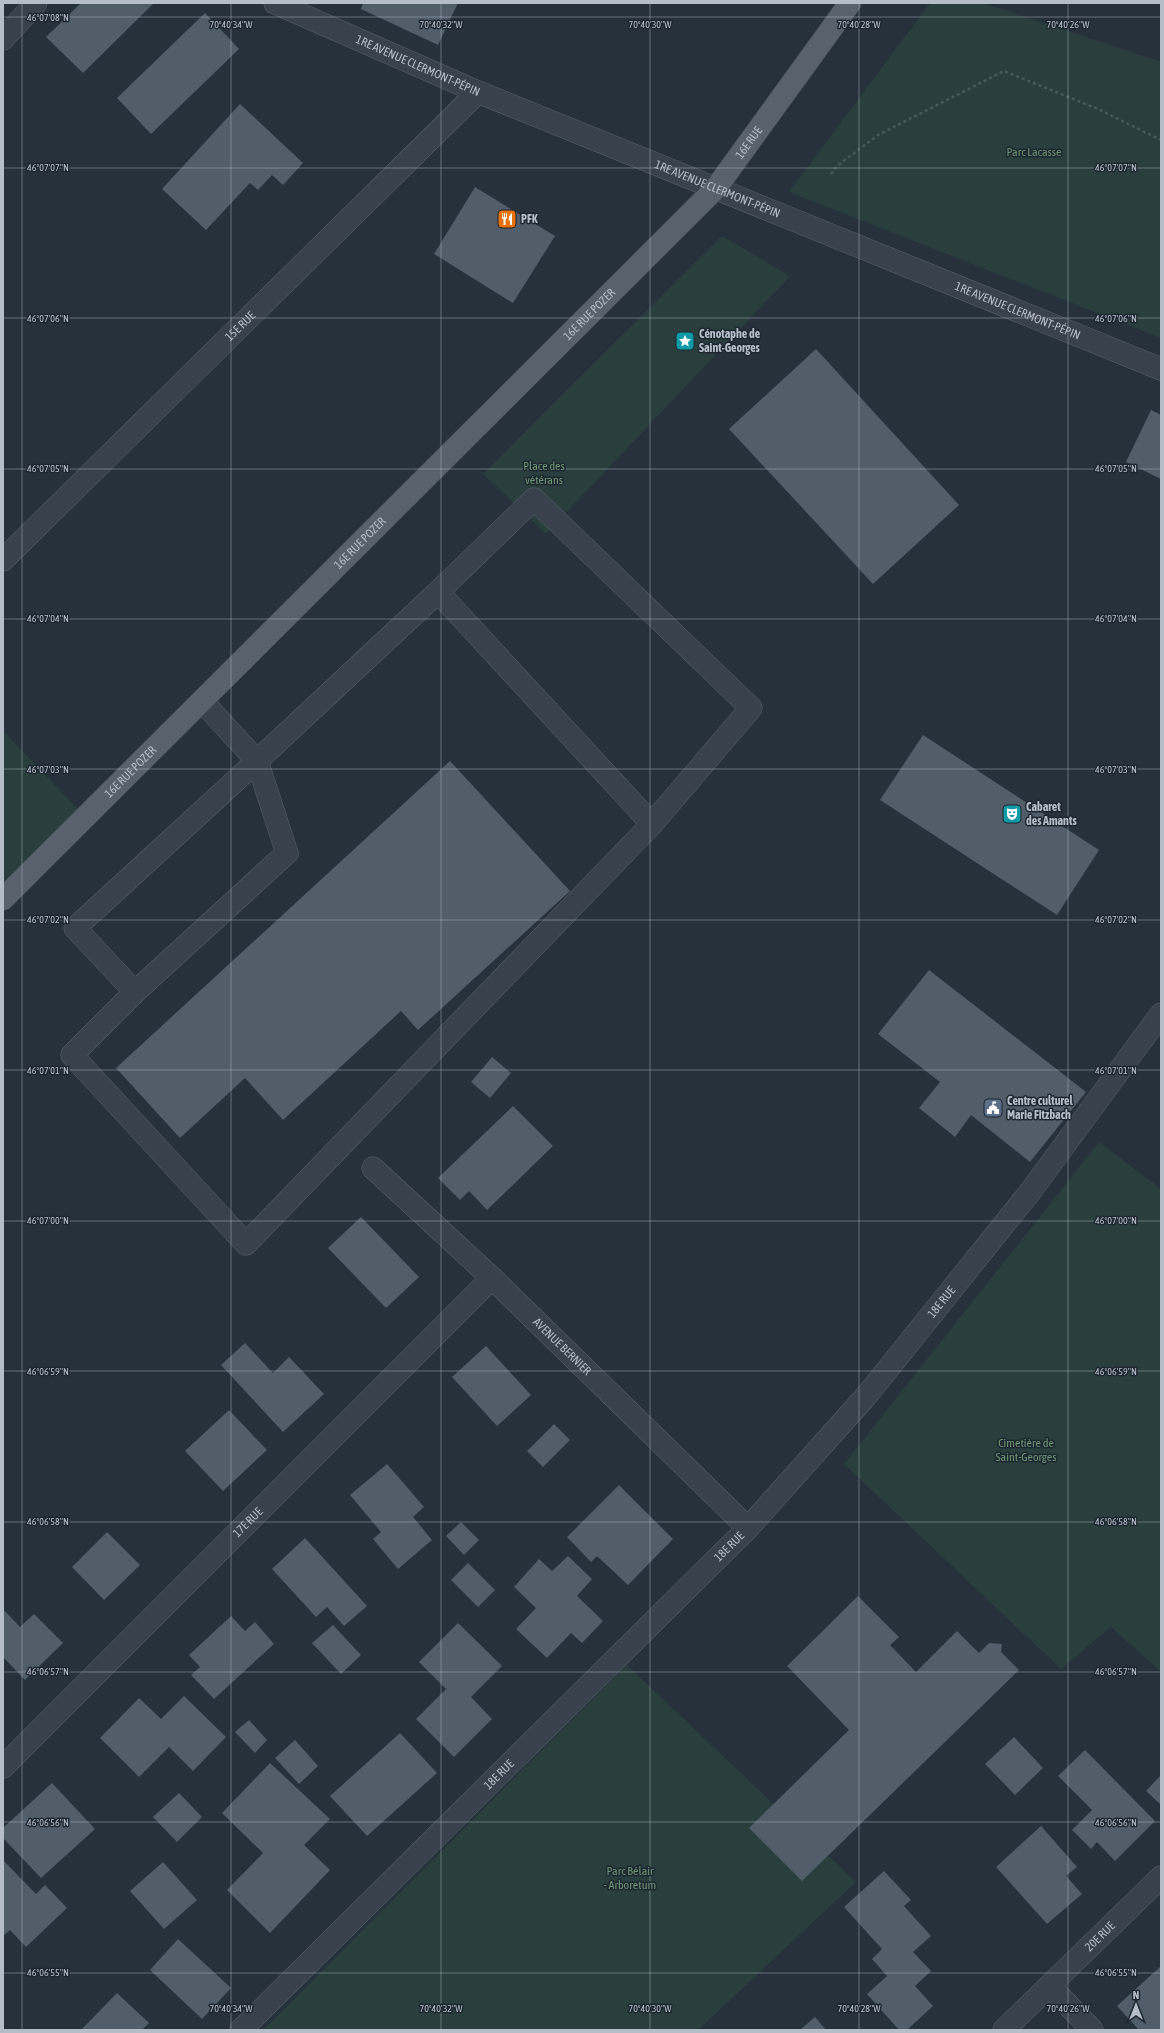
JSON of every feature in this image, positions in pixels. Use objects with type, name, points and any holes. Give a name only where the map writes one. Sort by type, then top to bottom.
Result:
[{"type":"main road","name":"16E RUE","points":[[716,188],[850,3]]},
{"type":"main road","name":"16E RUE POZER","points":[[3,899],[716,188]]},
{"type":"street","points":[[3,40],[36,3]]},
{"type":"street","name":"1RE AVENUE CLERMONT-PÉPIN","points":[[275,3],[478,92],[1161,369]]},
{"type":"street","name":"15E RUE","points":[[3,560],[478,92]]},
{"type":"street","points":[[134,992],[75,928],[257,761],[438,592],[534,499],[751,708],[652,824],[246,1244],[72,1055],[134,992],[287,853],[257,761],[202,701]]},
{"type":"street","points":[[438,592],[652,824]]},
{"type":"street","name":"18E RUE","points":[[241,2030],[748,1528],[882,1376],[1030,1192],[1161,1014]]},
{"type":"street","name":"AVENUE BERNIER","points":[[373,1168],[492,1278],[748,1528]]},
{"type":"street","name":"17E RUE","points":[[3,1767],[492,1278]]},
{"type":"street","name":"20E RUE","points":[[1004,2030],[1161,1877]]},
{"type":"street","points":[[1050,1986],[1092,2030]]},
{"type":"path","points":[[831,174],[837,166],[878,135],[1004,71],[1098,109],[1161,140]]},
{"type":"green space","name":"Parc Lacasse","points":[[930,3],[983,3],[1161,62],[1161,338],[789,192]]},
{"type":"green space","name":"Place des vétérans","points":[[722,236],[790,276],[546,534],[483,474]]},
{"type":"green space","points":[[3,731],[86,817],[3,902]]},
{"type":"green space","name":"Cimetière de Saint-Georges","points":[[1099,1142],[1161,1189],[1161,1672],[1111,1627],[1061,1669],[844,1464]]},
{"type":"green space","name":"Parc Bélair - Arboretum","points":[[627,1665],[856,1882],[698,2030],[263,2030]]},
{"type":"building","points":[[81,3],[154,3],[83,73],[46,37]]},
{"type":"building","points":[[363,3],[458,3],[438,45],[361,9]]},
{"type":"building","points":[[205,13],[239,49],[151,134],[117,98]]},
{"type":"building","points":[[240,104],[303,163],[283,185],[272,175],[258,190],[250,183],[206,230],[162,189]]},
{"type":"building","points":[[475,187],[555,236],[513,303],[434,254]]},
{"type":"building","points":[[816,349],[959,505],[873,584],[729,429]]},
{"type":"building","points":[[1151,410],[1161,415],[1161,479],[1126,462]]},
{"type":"building","points":[[923,735],[1099,850],[1057,915],[880,800]]},
{"type":"building","points":[[450,761],[570,891],[418,1030],[401,1011],[283,1120],[245,1078],[180,1138],[116,1068]]},
{"type":"building","points":[[929,970],[1086,1092],[1030,1162],[971,1115],[955,1137],[919,1108],[940,1082],[878,1034]]},
{"type":"building","points":[[492,1057],[511,1073],[490,1098],[471,1082]]},
{"type":"building","points":[[513,1106],[553,1146],[487,1210],[469,1191],[460,1200],[438,1178]]},
{"type":"building","points":[[361,1217],[419,1277],[386,1308],[328,1248]]},
{"type":"building","points":[[245,1343],[273,1373],[289,1357],[324,1394],[283,1432],[221,1365]]},
{"type":"building","points":[[486,1346],[531,1395],[497,1426],[452,1377]]},
{"type":"building","points":[[229,1410],[267,1450],[223,1491],[185,1451]]},
{"type":"building","points":[[554,1424],[570,1440],[543,1467],[527,1451]]},
{"type":"building","points":[[387,1464],[424,1507],[413,1517],[432,1540],[398,1569],[373,1539],[381,1532],[350,1495]]},
{"type":"building","points":[[619,1485],[673,1539],[628,1585],[597,1556],[591,1562],[567,1537]]},
{"type":"building","points":[[461,1522],[479,1540],[464,1555],[446,1536]]},
{"type":"building","points":[[107,1532],[140,1565],[104,1600],[72,1567]]},
{"type":"building","points":[[305,1538],[367,1606],[344,1626],[327,1607],[316,1617],[272,1569]]},
{"type":"building","points":[[568,1556],[592,1579],[577,1596],[603,1621],[582,1643],[571,1633],[547,1658],[516,1629],[536,1608],[514,1587],[539,1559],[552,1571]]},
{"type":"building","points":[[468,1563],[495,1590],[478,1607],[451,1580]]},
{"type":"building","points":[[858,1596],[899,1637],[890,1645],[916,1672],[957,1631],[979,1653],[989,1643],[1002,1644],[1001,1652],[1019,1670],[802,1881],[749,1828],[849,1730],[787,1666]]},
{"type":"building","points":[[3,1609],[20,1627],[34,1614],[63,1643],[25,1680],[3,1657]]},
{"type":"building","points":[[231,1616],[245,1631],[255,1622],[274,1644],[214,1699],[191,1675],[200,1667],[189,1655]]},
{"type":"building","points":[[458,1623],[502,1666],[471,1697],[492,1719],[454,1757],[416,1719],[446,1689],[419,1662]]},
{"type":"building","points":[[333,1625],[361,1655],[341,1674],[312,1643]]},
{"type":"building","points":[[184,1696],[226,1737],[193,1771],[169,1747],[139,1777],[100,1738],[139,1698],[161,1719]]},
{"type":"building","points":[[249,1720],[267,1740],[255,1753],[235,1732]]},
{"type":"building","points":[[400,1733],[437,1773],[367,1836],[330,1796]]},
{"type":"building","points":[[1014,1737],[1043,1768],[1015,1795],[985,1764]]},
{"type":"building","points":[[295,1740],[318,1766],[299,1784],[275,1758]]},
{"type":"building","points":[[1085,1750],[1155,1821],[1115,1861],[1097,1842],[1091,1849],[1072,1830],[1092,1810],[1058,1776]]},
{"type":"building","points":[[270,1763],[330,1819],[304,1845],[330,1870],[270,1933],[227,1890],[263,1853],[222,1813]]},
{"type":"building","points":[[1161,1775],[1161,1805],[1146,1791]]},
{"type":"building","points":[[52,1783],[95,1829],[41,1878],[3,1838],[3,1828]]},
{"type":"building","points":[[179,1793],[202,1817],[177,1842],[153,1817]]},
{"type":"building","points":[[1041,1826],[1077,1867],[1066,1876],[1082,1894],[1047,1924],[996,1867]]},
{"type":"building","points":[[3,1860],[36,1894],[45,1885],[67,1908],[26,1947],[10,1930],[3,1936]]},
{"type":"building","points":[[163,1862],[197,1900],[164,1929],[130,1891]]},
{"type":"building","points":[[884,1871],[911,1900],[904,1906],[931,1936],[913,1952],[931,1971],[915,1986],[933,2006],[907,2030],[899,2030],[867,1994],[887,1976],[872,1959],[882,1949],[844,1907]]},
{"type":"building","points":[[178,1939],[231,1988],[202,2019],[150,1970]]},
{"type":"building","points":[[1161,1966],[1161,2030],[1139,2030],[1117,2006]]},
{"type":"building","points":[[117,1993],[149,2023],[142,2030],[81,2030]]},
{"type":"building","points":[[815,2017],[826,2030],[800,2030]]},
{"type":"place","name":"PFK","points":[[507,219]]},
{"type":"place","name":"Cénotaphe de Saint-Georges","points":[[685,341]]},
{"type":"place","name":"Cabaret des Amants","points":[[1012,814]]},
{"type":"place","name":"Centre culturel Marie Fitzbach","points":[[993,1108]]}]
